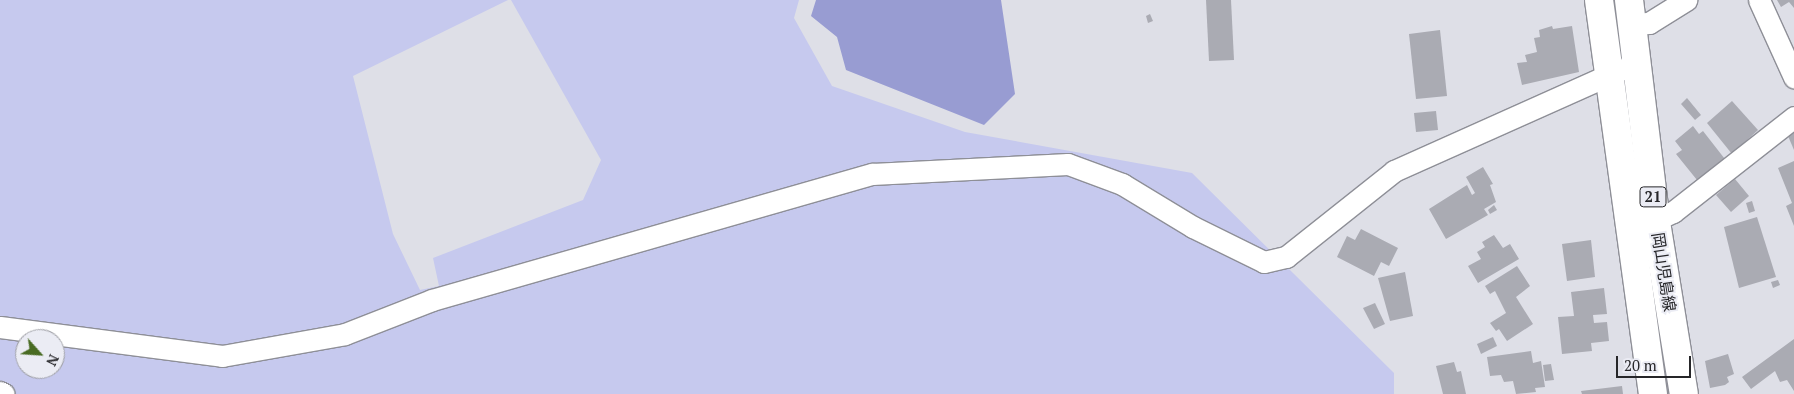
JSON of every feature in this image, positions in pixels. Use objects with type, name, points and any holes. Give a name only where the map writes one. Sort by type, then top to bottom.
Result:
[{"type":"main road","name":"岡山児島線","points":[[1599,0],[1607,76],[1653,394]]},
{"type":"main road","name":"岡山児島線","points":[[1631,12],[1656,222],[1684,394]]},
{"type":"street","points":[[1631,12],[1649,23],[1686,0]]},
{"type":"street","points":[[1759,0],[1794,77]]},
{"type":"street","points":[[0,327],[222,356],[345,334],[432,300],[872,174],[1068,164],[1122,184],[1193,227],[1264,262],[1286,257],[1394,171],[1636,63]]},
{"type":"street","points":[[1628,229],[1656,222],[1794,117]]},
{"type":"street","points":[[0,392],[4,394]]},
{"type":"shaded area","points":[[0,0],[508,0],[353,76],[393,234],[420,290],[439,286],[433,258],[583,200],[601,160],[511,0],[799,0],[794,18],[832,86],[965,132],[1192,173],[1394,373],[1394,394],[0,394]]},
{"type":"shaded area","points":[[816,0],[1001,0],[1015,94],[984,125],[846,70],[837,37],[811,16]]},
{"type":"building","points":[[1206,0],[1231,0],[1234,60],[1209,61]]},
{"type":"building","points":[[1777,0],[1794,0],[1794,8],[1789,2],[1781,7]]},
{"type":"building","points":[[1150,14],[1153,21],[1148,23],[1146,16]]},
{"type":"building","points":[[1552,26],[1553,29],[1572,26],[1579,72],[1522,85],[1517,63],[1527,62],[1525,55],[1537,52],[1534,38],[1540,37],[1539,30]]},
{"type":"building","points":[[1440,30],[1447,96],[1416,99],[1409,34]]},
{"type":"building","points":[[1687,98],[1701,115],[1695,120],[1681,104]]},
{"type":"building","points":[[1732,101],[1758,130],[1732,154],[1707,123]]},
{"type":"building","points":[[1436,111],[1438,130],[1416,132],[1414,113]]},
{"type":"building","points":[[1794,122],[1794,150],[1785,129]]},
{"type":"building","points":[[1693,126],[1699,134],[1703,131],[1728,163],[1697,180],[1676,154],[1682,150],[1675,141]]},
{"type":"building","points":[[1794,161],[1794,226],[1786,206],[1792,203],[1778,168]]},
{"type":"building","points":[[1483,167],[1493,184],[1490,185],[1496,202],[1484,209],[1488,215],[1446,239],[1429,209],[1467,185],[1472,195],[1475,193],[1466,177]]},
{"type":"building","points":[[1735,179],[1749,196],[1731,212],[1716,195]]},
{"type":"building","points":[[1752,201],[1755,211],[1749,213],[1746,203]]},
{"type":"building","points":[[1494,205],[1497,210],[1490,214],[1488,210]]},
{"type":"building","points":[[1757,217],[1776,277],[1739,288],[1724,227]]},
{"type":"building","points":[[1361,229],[1398,248],[1389,266],[1381,262],[1374,276],[1337,257],[1347,236],[1355,240]]},
{"type":"building","points":[[1494,235],[1503,248],[1510,244],[1519,259],[1478,283],[1468,266],[1481,259],[1477,252],[1485,247],[1482,242]]},
{"type":"building","points":[[1591,240],[1595,277],[1567,281],[1562,244]]},
{"type":"building","points":[[1517,266],[1530,286],[1516,297],[1533,324],[1507,341],[1499,329],[1496,331],[1490,323],[1506,313],[1495,291],[1490,294],[1485,286]]},
{"type":"building","points":[[1405,272],[1413,316],[1390,321],[1378,278]]},
{"type":"building","points":[[1778,280],[1780,285],[1773,288],[1771,282]]},
{"type":"building","points":[[1604,288],[1607,314],[1593,315],[1594,323],[1607,322],[1609,341],[1591,343],[1592,351],[1562,354],[1558,317],[1574,316],[1571,292]]},
{"type":"building","points":[[1375,303],[1385,324],[1374,329],[1363,308]]},
{"type":"building","points":[[1493,337],[1497,346],[1481,354],[1477,344]]},
{"type":"building","points":[[1794,339],[1794,391],[1787,380],[1780,382],[1775,371],[1751,389],[1742,377]]},
{"type":"building","points":[[1531,351],[1533,363],[1541,361],[1545,387],[1535,388],[1536,392],[1516,394],[1513,381],[1504,382],[1501,375],[1490,376],[1487,357]]},
{"type":"building","points":[[1728,354],[1734,374],[1727,377],[1729,382],[1725,385],[1710,388],[1705,361]]},
{"type":"building","points":[[1454,362],[1457,372],[1461,371],[1466,394],[1443,394],[1436,366]]},
{"type":"building","points":[[1551,364],[1554,380],[1545,381],[1543,365]]},
{"type":"building","points":[[1622,386],[1623,394],[1582,394],[1581,391]]}]
